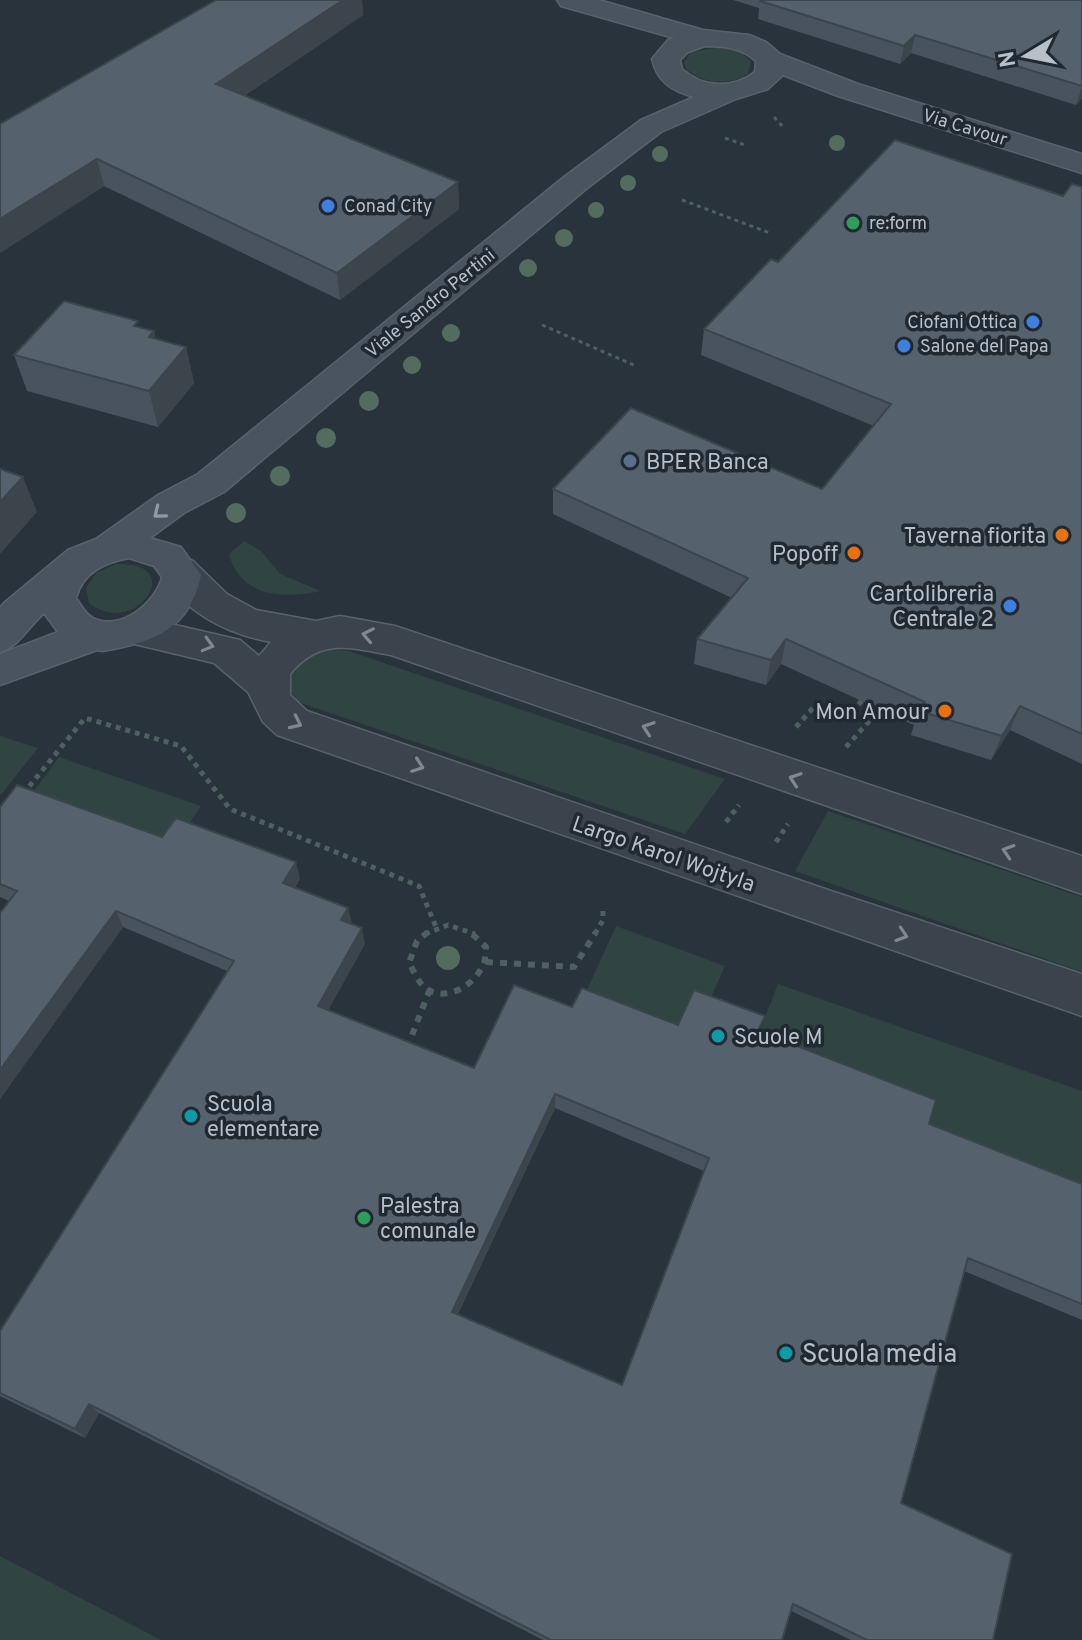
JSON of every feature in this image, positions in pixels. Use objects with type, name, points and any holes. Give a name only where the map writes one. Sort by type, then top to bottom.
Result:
[{"type":"street","points":[[570,0],[702,38]]},
{"type":"street","points":[[617,15],[653,38],[664,52],[667,68]]},
{"type":"street","points":[[667,68],[668,55],[678,46],[702,38]]},
{"type":"street","name":"Via Cavour","points":[[702,38],[731,39],[748,44],[762,51],[770,60],[848,90],[1082,164]]},
{"type":"street","points":[[740,90],[769,75],[770,60]]},
{"type":"street","name":"Via Cavour","points":[[667,68],[675,79],[699,90],[848,90]]},
{"type":"street","name":"Viale Sandro Pertini","points":[[651,126],[669,88],[667,68]]},
{"type":"street","name":"Viale Sandro Pertini","points":[[110,547],[171,504],[211,483],[575,183],[651,126],[740,90]]},
{"type":"street","name":"Viale Sandro Pertini","points":[[177,567],[211,483]]},
{"type":"street","points":[[0,637],[18,613],[91,553],[129,545],[163,553],[229,616],[247,623],[316,636]]},
{"type":"street","points":[[0,670],[96,634],[136,631],[154,623],[178,598],[182,584],[177,567]]},
{"type":"street","points":[[64,575],[56,600],[60,612],[80,629],[96,634]]},
{"type":"street","name":"Largo Karol Wojtyla","points":[[136,631],[226,651],[242,661],[267,685],[275,708],[292,723],[1082,995]]},
{"type":"street","points":[[267,685],[269,675],[281,655],[293,645],[316,636],[340,631],[395,641],[869,805],[1082,875]]},
{"type":"path","points":[[682,200],[770,233]]},
{"type":"path","points":[[542,325],[636,366]]},
{"type":"path","points":[[853,713],[867,692]]},
{"type":"path","points":[[19,799],[85,718],[181,746],[230,809],[419,886],[436,927]]},
{"type":"path","name":"Largo Karol Wojtyla","points":[[723,826],[741,803]]},
{"type":"path","name":"Largo Karol Wojtyla","points":[[768,854],[792,819]]},
{"type":"path","points":[[486,962],[574,967],[603,920],[603,910]]},
{"type":"path","points":[[461,926],[472,932],[486,950],[486,962],[476,981],[453,992],[430,989],[419,983],[409,963],[415,941],[436,927],[461,926]]},
{"type":"path","points":[[405,1054],[430,989]]},
{"type":"green space","points":[[721,47],[741,52],[751,62],[748,74],[716,82],[700,78],[686,69],[684,63],[691,52]]},
{"type":"green space","points":[[244,541],[261,551],[280,574],[321,591],[293,595],[253,587],[235,569],[229,554]]},
{"type":"green space","points":[[116,564],[138,566],[149,574],[152,585],[148,596],[137,606],[123,612],[106,612],[89,603],[86,588],[96,573]]},
{"type":"green space","points":[[319,649],[349,651],[725,779],[685,834],[298,702],[286,685],[290,668]]},
{"type":"green space","points":[[0,736],[38,748],[0,796]]},
{"type":"green space","points":[[59,757],[201,806],[169,854],[26,802]]},
{"type":"green space","points":[[828,811],[1082,897],[1082,972],[795,871]]},
{"type":"green space","points":[[616,926],[725,966],[705,1011],[676,1040],[581,1003]]},
{"type":"green space","points":[[778,984],[1082,1091],[1082,1201],[754,1046]]},
{"type":"green space","points":[[0,1556],[161,1640],[0,1640]]},
{"type":"building","points":[[216,0],[343,0],[216,84],[458,182],[337,273],[97,159],[0,219],[0,124]]},
{"type":"building","points":[[761,0],[1082,0],[1082,86],[915,35],[904,46]]},
{"type":"building","points":[[895,140],[1063,196],[1072,184],[1082,187],[1082,734],[1020,706],[1002,736],[919,711],[925,702],[786,639],[771,660],[697,639],[748,578],[553,489],[631,408],[822,489],[891,404],[704,329],[771,259],[778,262]]},
{"type":"building","points":[[64,301],[138,321],[134,326],[154,331],[149,337],[186,347],[149,391],[14,355]]},
{"type":"building","points":[[0,469],[23,477],[0,502]]},
{"type":"building","points":[[17,785],[162,837],[176,818],[296,862],[283,883],[348,908],[341,920],[362,928],[318,1006],[474,1068],[514,985],[572,1007],[582,988],[678,1025],[694,990],[765,1016],[758,1031],[936,1100],[929,1124],[1082,1184],[1082,1304],[968,1258],[901,1503],[1012,1554],[993,1640],[867,1640],[793,1604],[782,1640],[551,1640],[89,1404],[75,1429],[0,1393],[0,1331],[234,961],[116,911],[0,1070],[0,913],[17,891],[0,884],[0,807]],"holes":[[[555,1094],[709,1158],[622,1385],[452,1312]]]},
{"type":"place","name":"Conad City","points":[[328,206]]},
{"type":"place","name":"re:form","points":[[853,223]]},
{"type":"place","name":"Ciofani Ottica","points":[[1033,322]]},
{"type":"place","name":"Salone del Papa","points":[[904,346]]},
{"type":"place","name":"BPER Banca","points":[[630,461]]},
{"type":"place","name":"Taverna fiorita","points":[[1062,535]]},
{"type":"place","name":"Popoff","points":[[854,553]]},
{"type":"place","name":"Cartolibreria Centrale 2","points":[[1010,606]]},
{"type":"place","name":"Mon Amour","points":[[945,711]]},
{"type":"place","name":"Scuole M","points":[[718,1036]]},
{"type":"place","name":"Scuola elementare","points":[[191,1116]]},
{"type":"place","name":"Palestra comunale","points":[[364,1218]]},
{"type":"place","name":"Scuola media","points":[[786,1353]]}]
